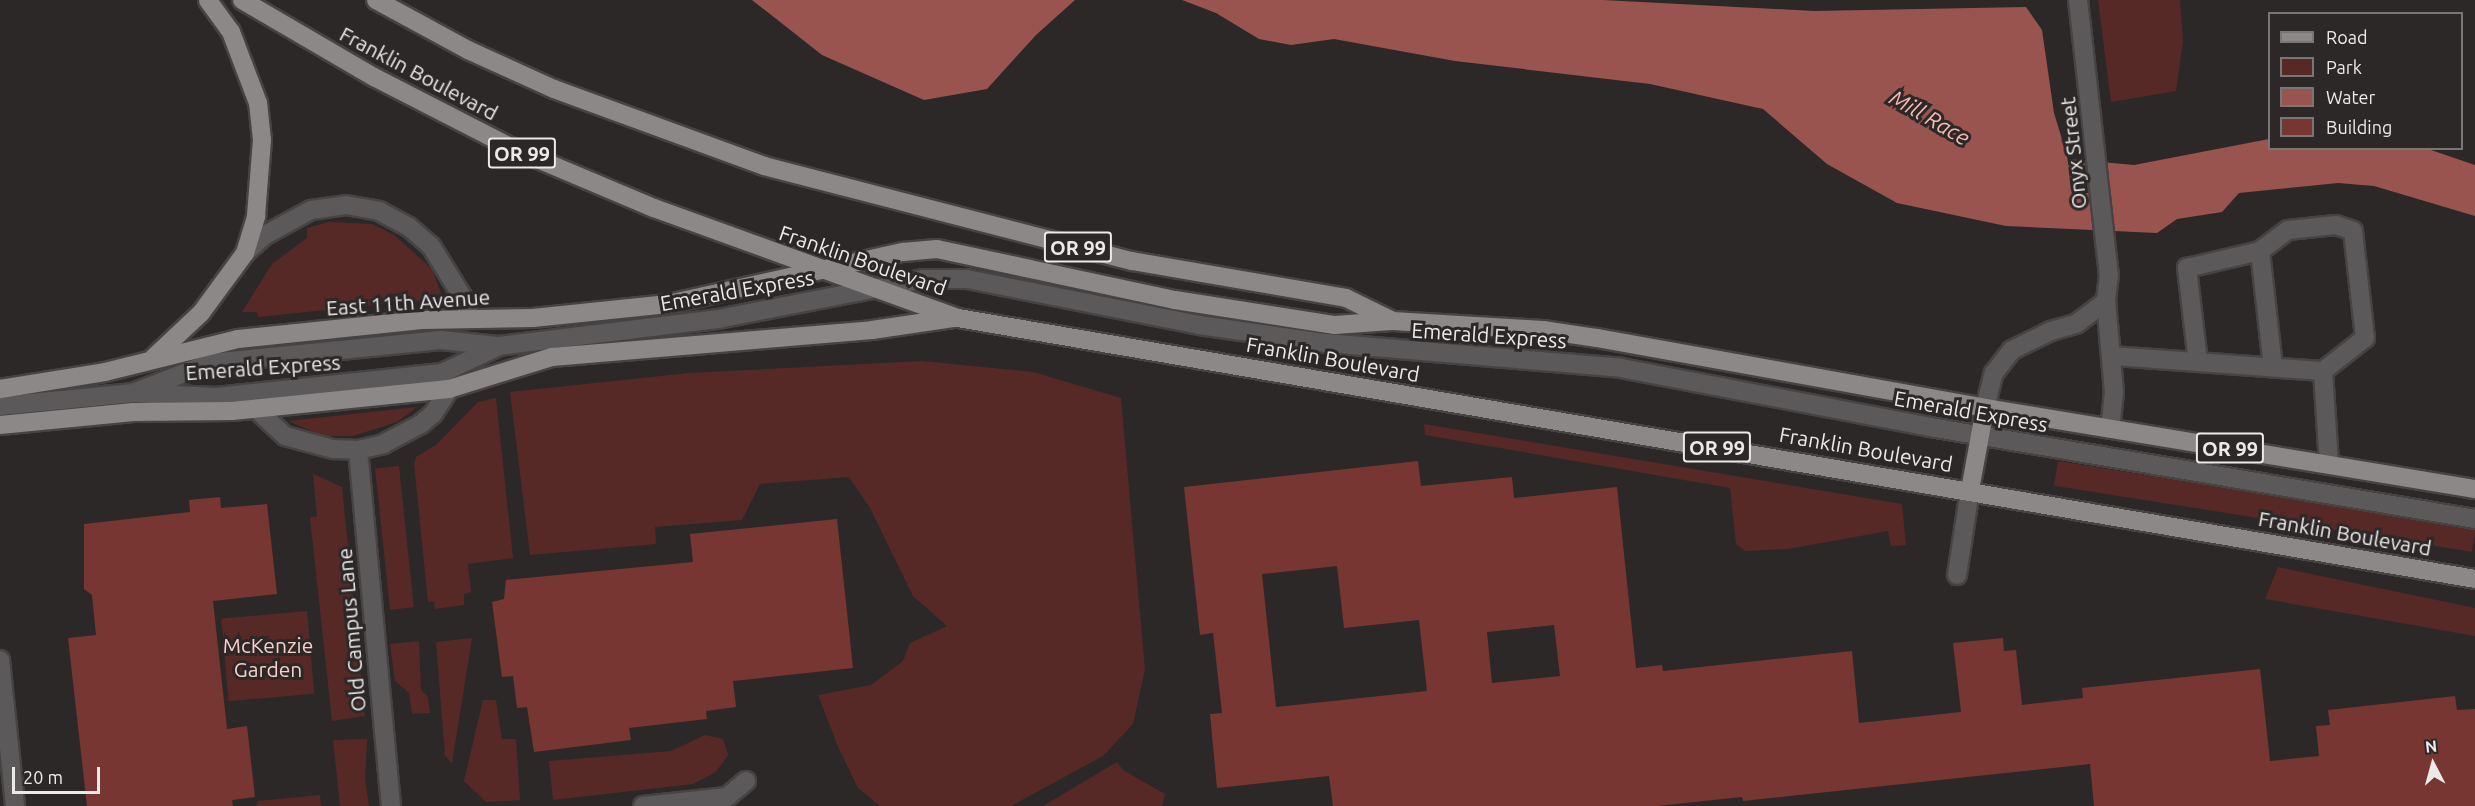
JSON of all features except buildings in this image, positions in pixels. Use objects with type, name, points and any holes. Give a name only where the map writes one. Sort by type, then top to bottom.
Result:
[{"type":"main road","points":[[152,360],[201,313],[244,253],[261,177],[258,103],[231,32],[208,0]]},
{"type":"main road","name":"Franklin Boulevard","points":[[242,0],[374,76],[514,149],[654,208],[819,270],[958,318],[1970,490],[2475,579]]},
{"type":"main road","name":"Franklin Boulevard","points":[[376,0],[468,50],[554,88],[764,166],[1132,261],[1346,298],[1393,321],[1543,330],[1597,338],[1985,408],[2475,489]]},
{"type":"main road","name":"East 11th Avenue","points":[[0,389],[105,372],[238,339],[470,318],[533,318],[668,304],[731,293],[819,270],[903,252],[937,249],[1174,300],[1335,324],[1393,321]]},
{"type":"main road","points":[[0,425],[133,412],[255,408],[449,389],[527,362],[552,357],[872,330],[958,318]]},
{"type":"main road","points":[[1970,490],[1985,408]]},
{"type":"street","name":"Onyx Street","points":[[2078,0],[2109,275],[2106,301],[2113,356],[2110,429]]},
{"type":"street","points":[[244,253],[265,235],[311,210],[346,205],[379,211],[409,227],[431,246],[455,283],[470,318]]},
{"type":"street","points":[[2113,356],[2323,371],[2365,338],[2352,231],[2336,225],[2288,230],[2260,251],[2187,268],[2198,362]]},
{"type":"street","points":[[2260,251],[2273,367]]},
{"type":"street","name":"Emerald Express","points":[[133,393],[210,363],[441,340],[498,346],[718,319],[923,279],[967,279],[1199,325],[1326,343],[1621,368],[1980,436],[2475,519]]},
{"type":"street","points":[[1985,408],[1994,373],[2012,350],[2051,331],[2076,324],[2106,301]]},
{"type":"street","name":"Emerald Express","points":[[0,406],[133,393],[216,397],[442,374],[498,346]]},
{"type":"street","points":[[2323,371],[2329,465]]},
{"type":"street","points":[[255,408],[285,436],[333,449],[358,450],[383,444],[421,424],[433,414],[449,389]]},
{"type":"street","name":"Old Campus Lane","points":[[358,450],[391,806]]},
{"type":"street","points":[[1957,575],[1970,490]]},
{"type":"street","points":[[0,660],[15,806]]},
{"type":"street","points":[[643,806],[727,797],[746,781]]},
{"type":"green space","points":[[2098,0],[2180,0],[2183,41],[2176,91],[2111,102]]},
{"type":"green space","points":[[329,222],[372,224],[394,235],[432,269],[443,298],[258,317],[257,312],[242,312],[272,264],[307,238],[307,228]]},
{"type":"green space","points":[[922,361],[1033,372],[1121,398],[1145,670],[1133,724],[1103,756],[1011,806],[880,806],[858,788],[839,749],[818,695],[871,685],[903,661],[910,643],[947,626],[913,596],[870,508],[849,477],[760,484],[742,520],[655,527],[656,544],[530,555],[510,392],[689,373]]},
{"type":"green space","points":[[496,398],[513,558],[468,564],[471,592],[464,594],[464,605],[435,609],[434,602],[428,602],[414,464],[416,457],[436,445],[478,402]]},
{"type":"green space","points":[[417,407],[397,422],[353,436],[324,436],[288,421]]},
{"type":"green space","points":[[1424,424],[1902,504],[1906,545],[1891,546],[1888,531],[1788,549],[1745,551],[1736,544],[1730,488],[1425,435]]},
{"type":"green space","points":[[2058,461],[2475,527],[2472,552],[2054,486]]},
{"type":"green space","points":[[399,466],[414,607],[390,610],[375,469]]},
{"type":"green space","points":[[313,474],[342,487],[365,716],[332,721],[310,518],[317,516]]},
{"type":"green space","points":[[2278,567],[2475,608],[2475,636],[2265,599]]},
{"type":"green space","name":"McKenzie Garden","points":[[307,611],[314,694],[229,701],[221,618]]},
{"type":"green space","points":[[472,638],[452,763],[445,756],[436,642]]},
{"type":"green space","points":[[419,641],[421,690],[428,697],[430,713],[412,714],[409,693],[395,681],[390,644]]},
{"type":"green space","points":[[483,700],[496,700],[502,739],[516,739],[520,800],[486,802],[464,781]]},
{"type":"green space","points":[[705,735],[723,739],[728,755],[716,772],[693,784],[553,800],[549,761],[671,751]]},
{"type":"green space","points":[[367,739],[365,779],[369,806],[340,806],[333,740]]},
{"type":"green space","points":[[1117,762],[1123,770],[1165,794],[1162,806],[1043,806]]},
{"type":"green space","points":[[320,795],[321,806],[256,806],[258,801]]},
{"type":"water","points":[[752,0],[1075,0],[1036,35],[987,89],[924,100],[822,55]]},
{"type":"water","name":"Mill Race","points":[[1182,0],[1603,0],[1814,11],[2026,7],[2042,30],[2054,113],[2068,159],[2134,165],[2268,139],[2268,150],[2431,150],[2475,165],[2475,216],[2374,186],[2338,183],[2239,193],[2222,212],[2177,219],[2157,233],[2006,226],[1897,203],[1827,164],[1763,109],[1650,84],[1455,61],[1334,39],[1291,45],[1259,39],[1216,13]]}]
